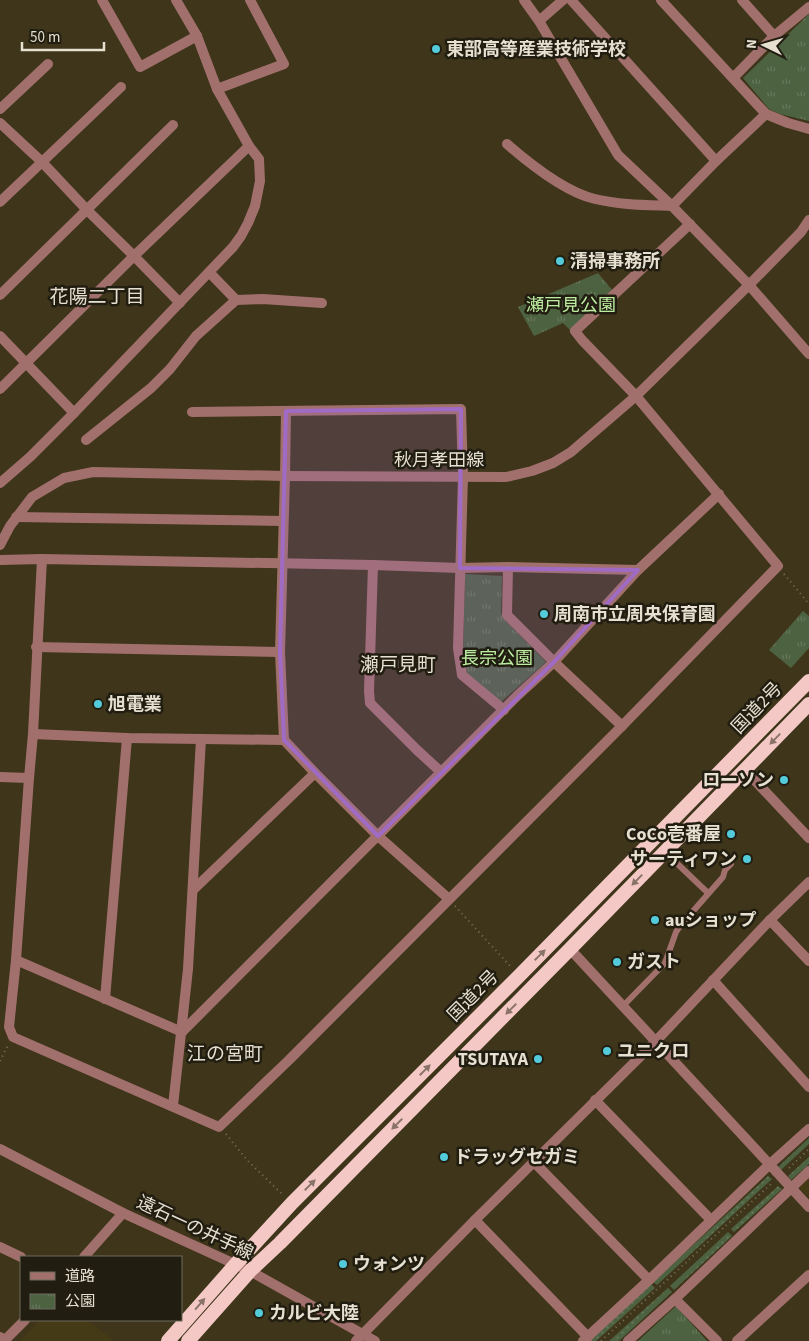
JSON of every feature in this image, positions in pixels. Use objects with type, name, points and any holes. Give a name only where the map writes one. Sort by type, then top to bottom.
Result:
[{"type":"highway","name":"国道2号","points":[[168,1341],[292,1203],[519,976],[809,681]]},
{"type":"highway","name":"国道2号","points":[[188,1341],[250,1271],[280,1243],[570,949],[809,704]]},
{"type":"street","points":[[102,0],[140,67],[197,36]]},
{"type":"street","points":[[0,483],[30,457],[74,413],[210,272],[233,247],[248,223],[260,181],[259,159],[249,146],[217,89],[197,36],[176,0]]},
{"type":"street","points":[[217,89],[284,64],[250,0]]},
{"type":"street","points":[[524,0],[618,155],[690,224],[749,286],[809,354]]},
{"type":"street","points":[[538,21],[563,0]]},
{"type":"street","points":[[571,0],[716,161]]},
{"type":"street","points":[[661,0],[766,114],[809,129]]},
{"type":"street","points":[[742,0],[774,36]]},
{"type":"street","points":[[733,78],[774,36],[809,7]]},
{"type":"street","points":[[0,109],[48,64]]},
{"type":"street","points":[[0,202],[121,86]]},
{"type":"street","points":[[507,144],[538,168],[578,194],[596,200],[672,206],[766,114]]},
{"type":"street","points":[[0,123],[42,162],[180,303]]},
{"type":"street","points":[[0,295],[173,125]]},
{"type":"street","points":[[0,389],[134,256],[249,146]]},
{"type":"street","name":"秋月孝田線","points":[[0,544],[16,516],[32,497],[64,478],[93,472],[285,476],[506,477],[532,472],[571,452],[636,396],[749,286],[801,232],[809,220]]},
{"type":"street","points":[[42,559],[33,734],[16,960],[9,1027],[13,1037],[219,1127],[289,1060],[622,726],[778,566],[636,396],[575,331],[690,224]]},
{"type":"street","points":[[210,272],[236,300]]},
{"type":"street","points":[[86,440],[151,388],[196,336],[236,300],[263,299],[322,303]]},
{"type":"street","points":[[0,336],[74,413]]},
{"type":"street","points":[[192,412],[461,409],[463,477],[458,648],[462,675],[504,710]]},
{"type":"street","points":[[286,410],[283,521],[284,563],[280,652],[284,740],[378,836],[449,899]]},
{"type":"street","points":[[182,1032],[518,695],[554,662],[638,570],[719,494]]},
{"type":"street","points":[[16,516],[283,521]]},
{"type":"street","points":[[0,560],[42,559],[638,570]]},
{"type":"street","points":[[373,565],[370,703],[441,772]]},
{"type":"street","points":[[508,567],[507,615],[622,726]]},
{"type":"street","points":[[36,647],[280,652]]},
{"type":"street","points":[[33,734],[127,738],[284,740]]},
{"type":"street","points":[[105,999],[127,738]]},
{"type":"street","points":[[173,1106],[188,969],[201,738]]},
{"type":"street","points":[[745,770],[809,838]]},
{"type":"street","points":[[193,890],[315,773]]},
{"type":"street","points":[[0,777],[29,778]]},
{"type":"street","points":[[360,1337],[474,1220],[656,1041],[770,920],[809,882]]},
{"type":"street","points":[[770,920],[809,961]]},
{"type":"street","points":[[570,949],[809,1207]]},
{"type":"street","points":[[16,960],[182,1032]]},
{"type":"street","points":[[713,980],[809,1087]]},
{"type":"street","points":[[595,1100],[712,1220]]},
{"type":"street","points":[[474,1220],[585,1339],[769,1164],[809,1129]]},
{"type":"street","name":"遠石一の井手線","points":[[0,1149],[123,1213],[250,1271],[360,1337],[375,1341]]},
{"type":"street","points":[[534,1162],[649,1280]]},
{"type":"street","points":[[628,1341],[809,1171]]},
{"type":"street","points":[[85,1256],[123,1213]]},
{"type":"street","points":[[0,1247],[20,1257]]},
{"type":"street","points":[[737,1341],[809,1275]]},
{"type":"street","points":[[675,1298],[717,1341]]},
{"type":"street","points":[[0,1337],[6,1340],[24,1321]]},
{"type":"lane","points":[[665,852],[708,894]]},
{"type":"lane","points":[[623,1006],[666,963],[680,926],[723,877],[725,870],[731,864]]},
{"type":"path","points":[[778,566],[809,604]]},
{"type":"path","points":[[449,899],[519,976]]},
{"type":"path","points":[[0,1061],[13,1037]]},
{"type":"path","points":[[219,1127],[247,1160],[292,1203]]},
{"type":"path","points":[[601,1341],[809,1149]]},
{"type":"highlighted area","points":[[461,409],[460,568],[638,570],[554,662],[378,836],[284,740],[280,652],[286,411]]},
{"type":"shaded area","points":[[809,1178],[809,1198],[799,1187]]},
{"type":"shaded area","points":[[39,1321],[88,1321],[114,1341],[20,1341]]},
{"type":"green space","points":[[809,14],[809,121],[780,114],[769,109],[743,78]]},
{"type":"green space","name":"瀬戸見公園","points":[[598,273],[613,291],[571,331],[563,323],[534,336],[518,307]]},
{"type":"green space","name":"長宗公園","points":[[465,574],[502,576],[501,613],[505,620],[546,662],[501,702],[467,673],[463,655]]},
{"type":"green space","points":[[803,611],[809,616],[809,648],[791,668],[769,650]]},
{"type":"green space","points":[[809,1138],[809,1144],[781,1170],[778,1167]]},
{"type":"green space","points":[[809,1157],[809,1164],[791,1180],[788,1176]]},
{"type":"green space","points":[[768,1176],[772,1179],[657,1285],[653,1282]]},
{"type":"green space","points":[[778,1186],[782,1189],[734,1232],[731,1229]]},
{"type":"green space","points":[[728,1232],[732,1236],[674,1290],[670,1286]]},
{"type":"green space","points":[[651,1284],[655,1288],[596,1341],[589,1341]]},
{"type":"green space","points":[[668,1288],[672,1292],[619,1341],[609,1341]]},
{"type":"green space","points":[[676,1306],[707,1341],[638,1341]]},
{"type":"place","name":"東部高等産業技術学校","points":[[436,49]]},
{"type":"place","name":"清掃事務所","points":[[560,261]]},
{"type":"place","name":"周南市立周央保育園","points":[[544,614]]},
{"type":"place","name":"旭電業","points":[[98,704]]},
{"type":"place","name":"ローソン","points":[[784,780]]},
{"type":"place","name":"CoCo壱番屋","points":[[731,834]]},
{"type":"place","name":"サーティワン","points":[[747,859]]},
{"type":"place","name":"auショップ","points":[[655,920]]},
{"type":"place","name":"ガスト","points":[[617,962]]},
{"type":"place","name":"ユニクロ","points":[[607,1051]]},
{"type":"place","name":"TSUTAYA","points":[[538,1059]]},
{"type":"place","name":"ドラッグセガミ","points":[[444,1157]]},
{"type":"place","name":"ウォンツ","points":[[343,1264]]},
{"type":"place","name":"カルビ大陸","points":[[259,1313]]},
{"type":"district","name":"花陽二丁目","points":[[97,297]]},
{"type":"district","name":"瀬戸見町","points":[[398,665]]},
{"type":"district","name":"江の宮町","points":[[225,1054]]}]
